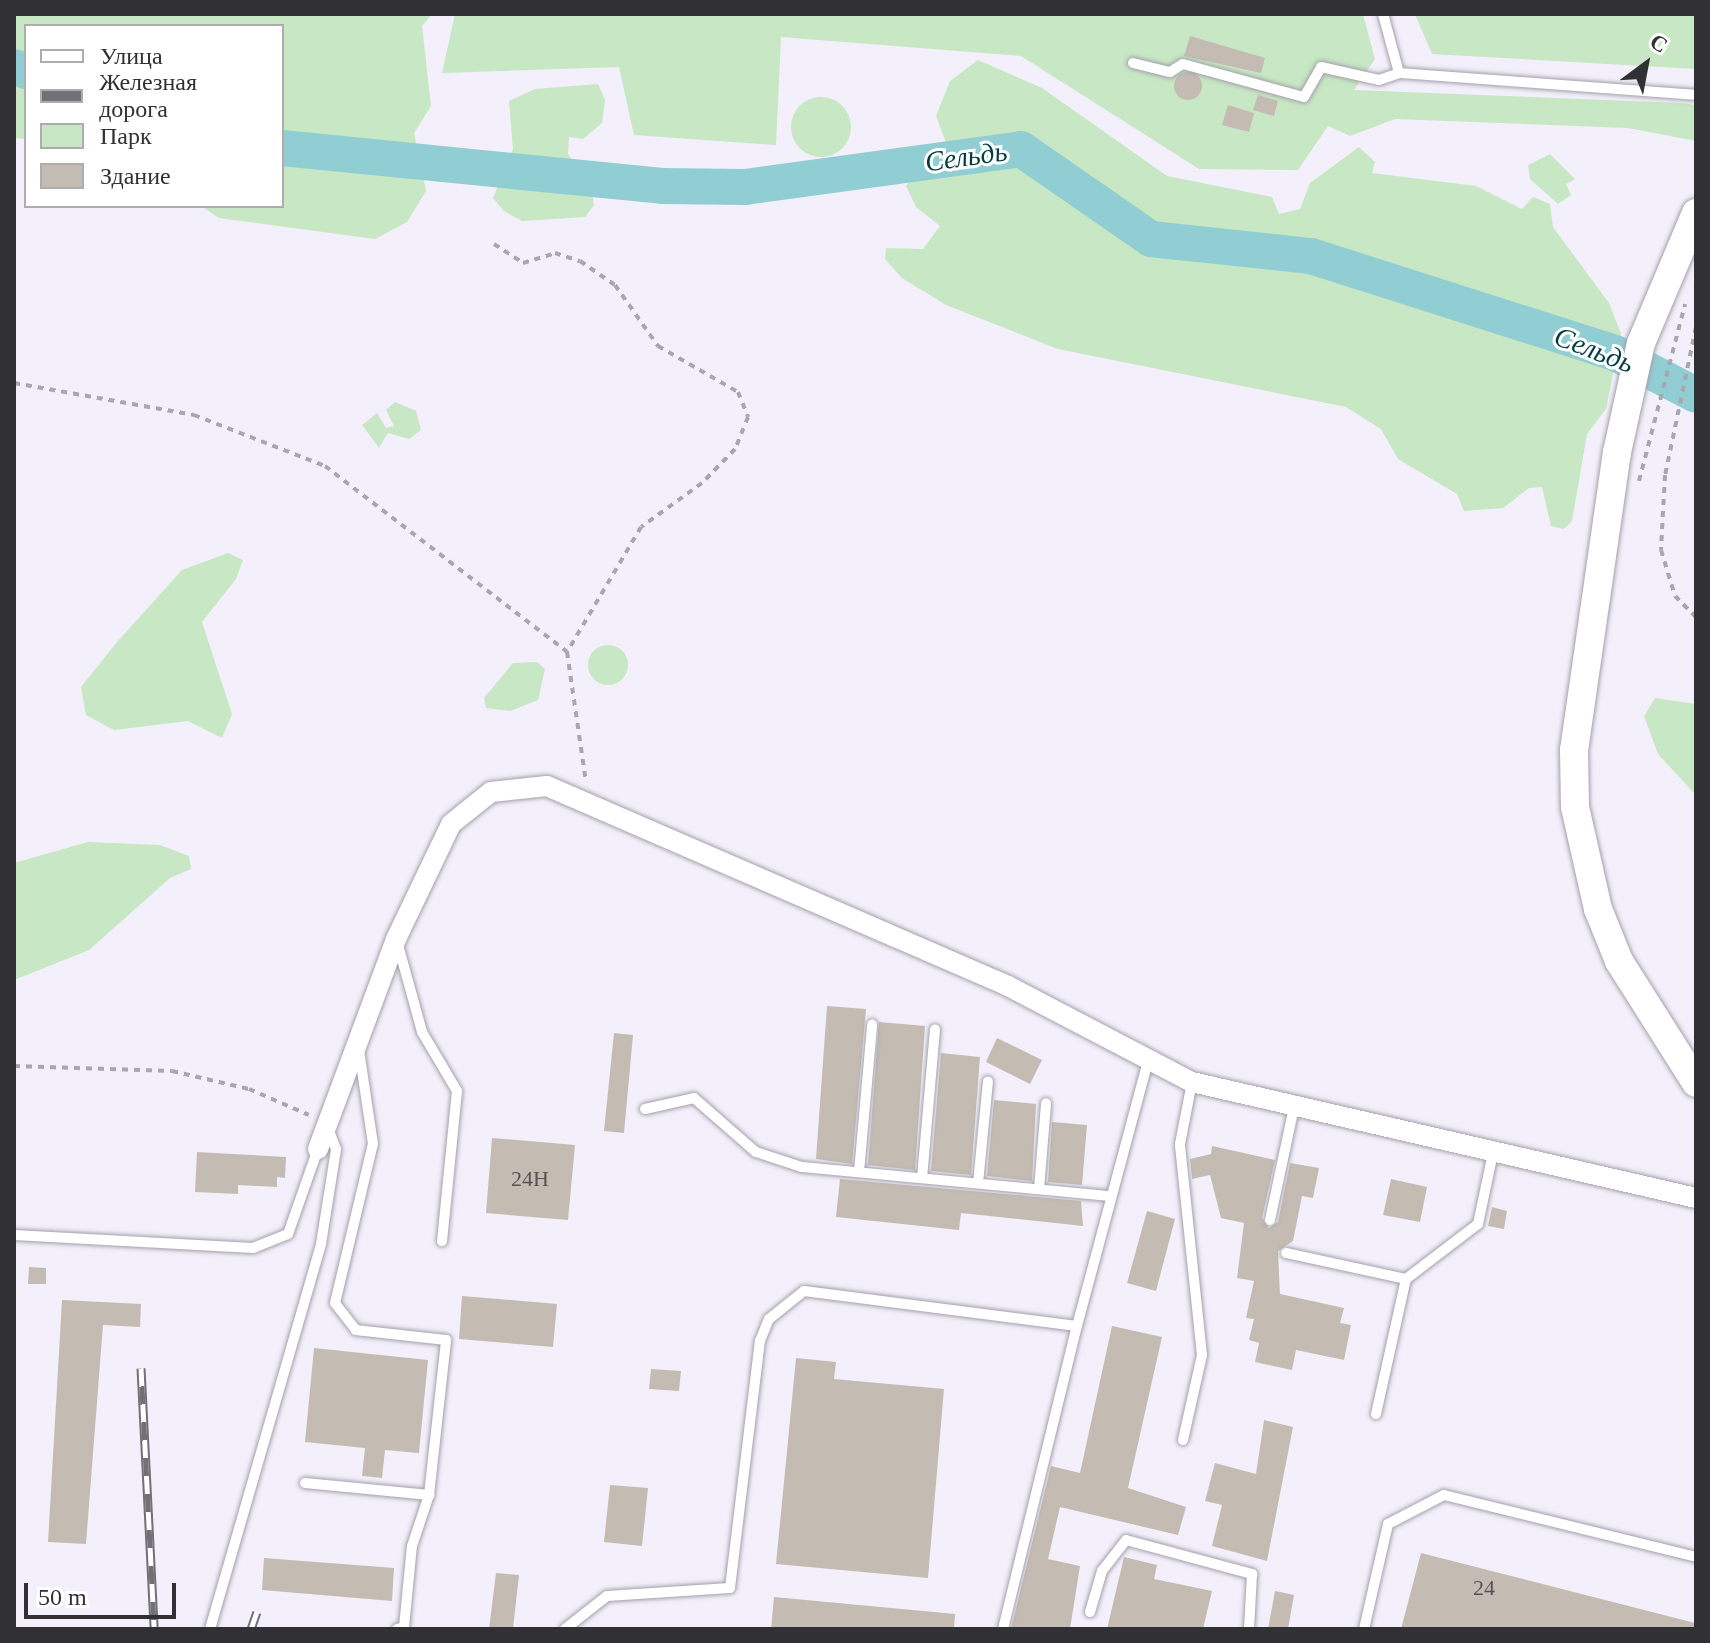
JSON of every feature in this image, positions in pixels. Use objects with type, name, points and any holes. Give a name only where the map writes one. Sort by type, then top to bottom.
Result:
[{"type":"main road","points":[[1696,213],[1656,300],[1617,452],[1579,696],[1575,807],[1598,909],[1619,961],[1696,1083]]},
{"type":"street","points":[[318,1149],[396,939],[430,860],[473,802],[514,785],[587,799],[1059,1009],[1148,1061],[1192,1082],[1294,1107],[1494,1146],[1686,1191],[1696,1198]]},
{"type":"lane","points":[[1383,14],[1399,73]]},
{"type":"lane","points":[[1133,63],[1170,72],[1183,64],[1304,97],[1321,67],[1379,80],[1399,73],[1696,95]]},
{"type":"lane","points":[[396,939],[422,1032],[457,1091],[442,1241]]},
{"type":"lane","points":[[859,1172],[872,1025]]},
{"type":"lane","points":[[922,1178],[935,1030]]},
{"type":"lane","points":[[358,1040],[373,1144],[335,1303],[356,1330],[446,1340],[429,1495],[412,1546],[404,1627],[397,1629]]},
{"type":"lane","points":[[1003,1629],[1077,1326],[1148,1061]]},
{"type":"lane","points":[[978,1183],[988,1081]]},
{"type":"lane","points":[[1183,1440],[1202,1355],[1180,1144],[1192,1082]]},
{"type":"lane","points":[[645,1109],[694,1098],[756,1152],[802,1167],[1111,1196]]},
{"type":"lane","points":[[1039,1189],[1046,1103]]},
{"type":"lane","points":[[1270,1220],[1294,1107]]},
{"type":"lane","points":[[210,1629],[324,1232],[336,1149],[326,1122]]},
{"type":"lane","points":[[1376,1414],[1406,1279],[1478,1224],[1494,1146]]},
{"type":"lane","points":[[14,1235],[253,1248],[288,1234],[318,1149]]},
{"type":"lane","points":[[1286,1253],[1406,1279]]},
{"type":"lane","points":[[565,1629],[607,1596],[730,1588],[760,1341],[769,1319],[804,1291],[1077,1326]]},
{"type":"lane","points":[[305,1483],[429,1495]]},
{"type":"lane","points":[[1364,1629],[1388,1524],[1444,1495],[1696,1557]]},
{"type":"lane","points":[[1090,1612],[1102,1571],[1126,1540],[1252,1574],[1249,1629]]},
{"type":"path","points":[[494,244],[523,263],[555,253],[580,261],[615,285],[658,346],[738,392],[748,417],[735,449],[702,483],[641,527],[567,652]]},
{"type":"path","points":[[1637,485],[1649,461],[1687,296]]},
{"type":"path","points":[[1696,327],[1665,475],[1661,550],[1675,596],[1696,617]]},
{"type":"path","points":[[14,383],[194,415],[325,466],[567,652],[580,699],[587,799]]},
{"type":"path","points":[[14,1066],[172,1071],[249,1089],[326,1122]]},
{"type":"green space","points":[[14,14],[432,14],[422,26],[431,106],[414,133],[426,191],[407,222],[375,239],[219,218],[204,208],[284,208],[284,24],[24,24],[24,139],[14,138]]},
{"type":"green space","points":[[455,14],[1363,14],[1375,59],[1354,90],[1683,103],[1696,105],[1696,141],[1628,128],[1395,119],[1350,136],[1328,126],[1298,170],[1199,169],[1021,56],[781,37],[776,145],[634,135],[619,67],[442,73]]},
{"type":"green space","points":[[1415,14],[1696,14],[1696,69],[1432,54]]},
{"type":"green space","points":[[978,60],[1042,88],[1167,176],[1272,197],[1279,214],[1300,209],[1310,183],[1359,147],[1375,162],[1372,173],[1476,186],[1522,209],[1533,197],[1550,204],[1553,227],[1609,303],[1621,334],[1606,409],[1587,434],[1572,521],[1564,529],[1551,526],[1542,487],[1529,488],[1503,508],[1464,511],[1457,494],[1398,459],[1381,429],[1346,407],[1058,349],[946,305],[902,278],[885,259],[886,248],[923,249],[940,226],[916,207],[906,186],[915,173],[950,153],[936,116],[950,81]]},
{"type":"green space","points":[[598,84],[605,100],[602,123],[583,139],[569,137],[568,154],[592,190],[594,205],[585,217],[522,221],[504,211],[493,198],[513,149],[509,101],[535,89]]},
{"type":"green space","points":[[821,97],[833,99],[842,106],[849,115],[849,139],[842,148],[833,155],[821,157],[809,155],[800,148],[793,139],[791,127],[793,115],[800,106],[809,99]]},
{"type":"green space","points":[[1550,154],[1575,179],[1566,184],[1571,195],[1558,204],[1530,179],[1528,165]]},
{"type":"green space","points":[[395,402],[416,411],[421,430],[409,439],[388,433],[379,448],[362,425],[377,413],[386,428],[394,426],[386,410]]},
{"type":"green space","points":[[228,553],[243,560],[236,579],[202,622],[232,714],[222,738],[188,721],[114,730],[86,715],[81,687],[117,642],[182,570]]},
{"type":"green space","points":[[608,645],[622,651],[628,665],[622,679],[608,685],[594,679],[588,665],[594,651]]},
{"type":"green space","points":[[537,662],[545,669],[538,700],[510,711],[486,708],[484,698],[513,663]]},
{"type":"green space","points":[[1655,698],[1696,704],[1696,795],[1658,754],[1644,716]]},
{"type":"green space","points":[[88,842],[160,845],[189,856],[191,869],[170,878],[89,950],[14,980],[14,863]]},
{"type":"building","points":[[1190,36],[1265,58],[1261,73],[1184,56]]},
{"type":"building","points":[[1188,72],[1198,76],[1202,86],[1198,96],[1188,100],[1178,96],[1174,86],[1178,76]]},
{"type":"building","points":[[1258,95],[1278,101],[1274,116],[1253,110]]},
{"type":"building","points":[[1228,105],[1254,113],[1249,132],[1222,125]]},
{"type":"building","points":[[827,1006],[866,1009],[852,1164],[816,1159]]},
{"type":"building","points":[[879,1022],[925,1026],[915,1170],[868,1165]]},
{"type":"building","points":[[614,1033],[633,1035],[624,1133],[604,1131]]},
{"type":"building","points":[[997,1038],[1042,1060],[1030,1084],[986,1062]]},
{"type":"building","points":[[941,1053],[980,1057],[971,1175],[931,1171]]},
{"type":"building","points":[[994,1100],[1036,1104],[1032,1181],[987,1176]]},
{"type":"building","points":[[1052,1122],[1087,1125],[1082,1185],[1048,1182]]},
{"type":"building","points":[[492,1138],[575,1145],[568,1220],[486,1213]]},
{"type":"building","points":[[1212,1146],[1275,1160],[1262,1218],[1269,1228],[1278,1222],[1290,1163],[1319,1168],[1313,1198],[1302,1196],[1293,1241],[1278,1251],[1280,1294],[1344,1308],[1340,1323],[1351,1325],[1344,1360],[1296,1350],[1292,1370],[1255,1362],[1259,1343],[1249,1340],[1254,1319],[1246,1318],[1254,1281],[1237,1278],[1244,1223],[1221,1218],[1210,1175],[1192,1179],[1190,1159],[1211,1154]]},
{"type":"building","points":[[197,1152],[286,1157],[285,1178],[277,1177],[277,1187],[238,1185],[238,1194],[195,1192]]},
{"type":"building","points":[[840,1179],[1081,1201],[1083,1226],[961,1213],[959,1230],[836,1217]]},
{"type":"building","points":[[1391,1179],[1427,1187],[1420,1222],[1383,1215]]},
{"type":"building","points":[[1492,1207],[1507,1211],[1504,1229],[1488,1226]]},
{"type":"building","points":[[1147,1211],[1175,1219],[1156,1291],[1127,1283]]},
{"type":"building","points":[[29,1267],[46,1268],[46,1284],[28,1284]]},
{"type":"building","points":[[462,1296],[557,1304],[553,1347],[459,1339]]},
{"type":"building","points":[[62,1300],[141,1304],[140,1327],[103,1325],[86,1544],[48,1542]]},
{"type":"building","points":[[1112,1326],[1162,1337],[1128,1488],[1186,1507],[1178,1535],[1060,1507],[1048,1559],[1080,1566],[1070,1629],[1011,1629],[1051,1466],[1080,1473]]},
{"type":"building","points":[[314,1348],[428,1360],[419,1453],[385,1450],[382,1478],[362,1476],[365,1448],[305,1442]]},
{"type":"building","points":[[796,1358],[836,1362],[834,1379],[944,1389],[928,1578],[776,1564]]},
{"type":"building","points":[[651,1369],[681,1371],[679,1391],[649,1389]]},
{"type":"building","points":[[1264,1420],[1293,1427],[1267,1561],[1212,1546],[1222,1505],[1205,1501],[1215,1463],[1256,1474]]},
{"type":"building","points":[[610,1485],[648,1488],[642,1546],[604,1542]]},
{"type":"building","points":[[1421,1553],[1695,1623],[1694,1629],[1401,1629]]},
{"type":"building","points":[[1124,1557],[1157,1565],[1154,1579],[1212,1591],[1203,1629],[1107,1629]]},
{"type":"building","points":[[264,1558],[394,1568],[392,1601],[262,1590]]},
{"type":"building","points":[[496,1573],[519,1575],[513,1629],[489,1629]]},
{"type":"building","points":[[1275,1591],[1294,1595],[1288,1629],[1268,1629]]},
{"type":"building","points":[[774,1597],[955,1614],[954,1629],[771,1629]]},
{"type":"waterway","name":"Сельдь","points":[[14,67],[24,70]]},
{"type":"waterway","name":"Сельдь","points":[[284,148],[662,186],[745,187],[1021,149],[1151,239],[1311,256],[1615,353],[1696,395]]},
{"type":"railway","points":[[141,1368],[154,1629]]},
{"type":"railway","points":[[251,1629],[257,1612]]}]
